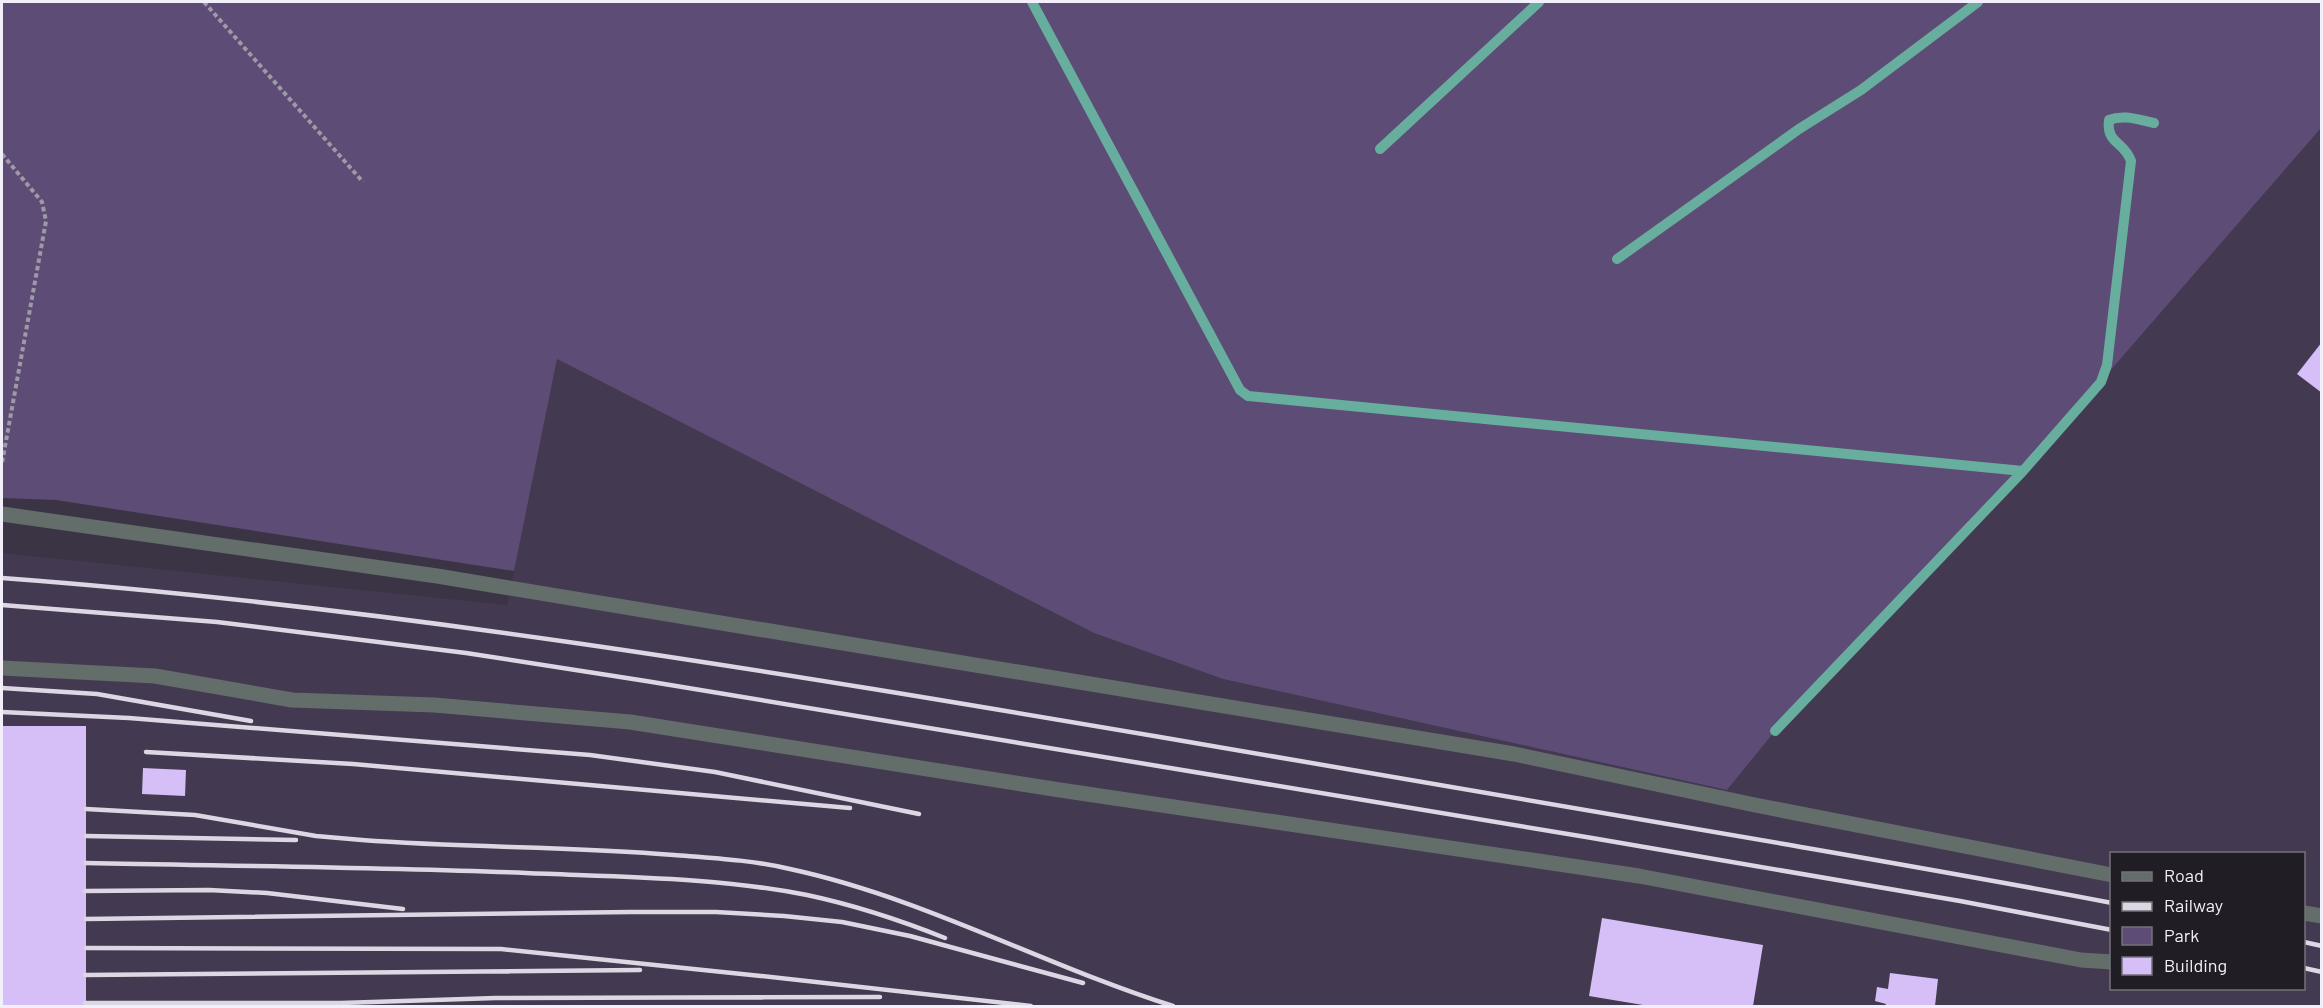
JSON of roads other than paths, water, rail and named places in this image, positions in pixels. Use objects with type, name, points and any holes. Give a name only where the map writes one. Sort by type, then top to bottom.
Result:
[{"type":"lane","points":[[2,514],[436,576],[1514,754],[1755,805],[2110,875]]},
{"type":"lane","points":[[2,668],[155,676],[292,700],[434,705],[630,722],[1072,792],[1639,876],[2069,958],[2110,962]]},
{"type":"waterway","points":[[1032,2],[1240,390],[1248,396],[2023,471]]},
{"type":"waterway","points":[[1380,149],[1539,2]]},
{"type":"waterway","points":[[1617,259],[1799,129],[1861,90],[1978,2]]},
{"type":"waterway","points":[[1775,731],[2023,471],[2101,382],[2107,365],[2131,161],[2128,154],[2110,134],[2109,120],[2126,118],[2154,123]]},
{"type":"railway","points":[[2,578],[147,590],[293,606],[438,624],[727,666],[1472,790],[2110,903]]},
{"type":"railway","points":[[2,605],[217,622],[466,653],[1592,838],[1960,901],[2110,930]]},
{"type":"railway","points":[[2,688],[97,694],[251,721]]},
{"type":"railway","points":[[2,712],[129,718],[590,755],[715,772],[919,814]]},
{"type":"railway","points":[[146,752],[353,764],[850,808]]},
{"type":"railway","points":[[86,809],[195,815],[316,836],[362,840],[635,852],[776,866],[888,897],[1125,990],[1173,1006]]},
{"type":"railway","points":[[86,836],[296,840]]},
{"type":"railway","points":[[86,863],[416,869],[702,881],[772,889],[825,899],[877,913],[945,938]]},
{"type":"railway","points":[[85,891],[209,890],[267,893],[403,909]]},
{"type":"railway","points":[[86,919],[631,912],[716,912],[784,916],[842,922],[910,936],[1083,983]]},
{"type":"railway","points":[[2305,942],[2322,946]]},
{"type":"railway","points":[[86,948],[501,949],[1031,1006]]},
{"type":"railway","points":[[2305,968],[2322,972]]},
{"type":"railway","points":[[85,975],[640,970]]},
{"type":"railway","points":[[85,1003],[341,1003],[496,998],[880,997]]}]
